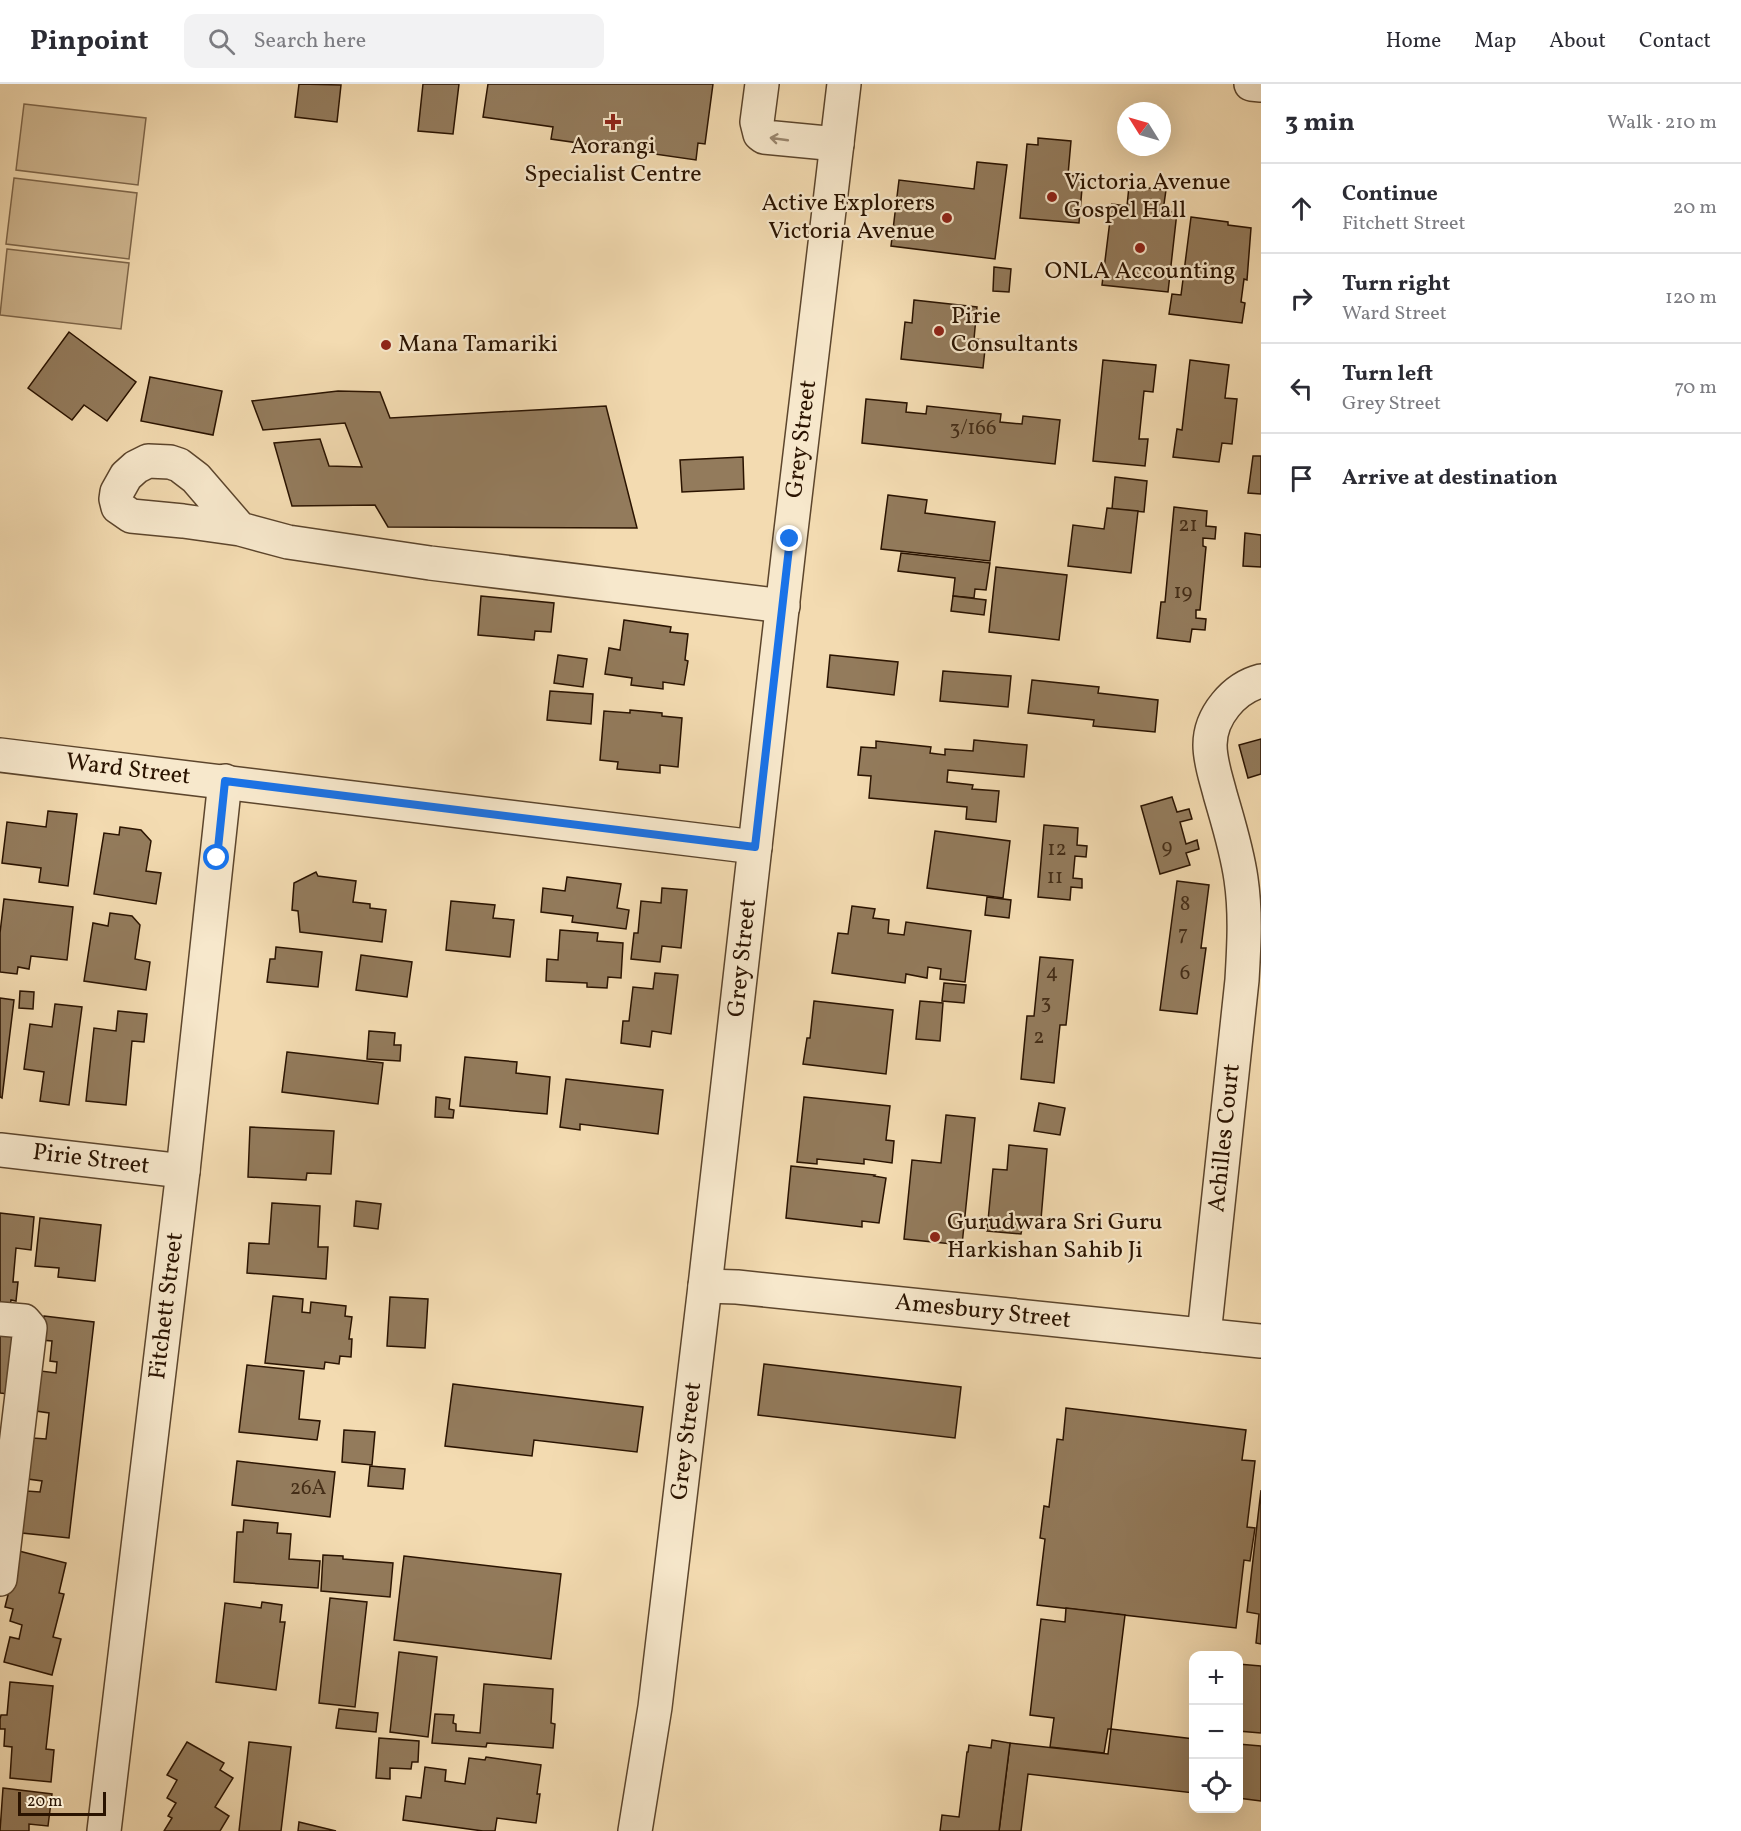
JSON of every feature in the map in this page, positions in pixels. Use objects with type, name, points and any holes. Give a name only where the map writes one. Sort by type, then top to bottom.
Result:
[{"type":"street","points":[[762,84],[757,122],[760,134],[764,137],[800,142],[837,144]]},
{"type":"street","name":"Grey Street","points":[[635,1831],[655,1707],[844,84]]},
{"type":"street","points":[[1251,84],[1261,85]]},
{"type":"street","points":[[240,529],[288,542],[430,563],[783,606]]},
{"type":"street","name":"Achilles Court","points":[[1204,1335],[1242,980],[1245,924],[1238,860],[1212,764],[1210,743],[1212,730],[1225,706],[1248,685],[1261,681]]},
{"type":"street","name":"Ward Street","points":[[0,754],[755,847]]},
{"type":"street","name":"Fitchett Street","points":[[104,1831],[183,1171],[225,781]]},
{"type":"street","name":"Pirie Street","points":[[0,1149],[183,1171]]},
{"type":"street","name":"Amesbury Street","points":[[705,1286],[1261,1341]]},
{"type":"street","points":[[0,1320],[24,1321],[30,1328],[1,1572]]},
{"type":"shaded area","points":[[24,104],[146,118],[138,185],[16,170]]},
{"type":"shaded area","points":[[14,178],[137,193],[129,259],[6,244]]},
{"type":"shaded area","points":[[7,249],[129,263],[121,329],[0,315]]},
{"type":"building","points":[[299,84],[341,85],[337,122],[295,117]]},
{"type":"building","points":[[423,84],[459,84],[453,134],[418,131]]},
{"type":"building","name":"Aorangi Specialist Centre","points":[[488,84],[713,84],[705,144],[698,143],[696,160],[551,139],[553,127],[483,117]]},
{"type":"building","name":"Victoria Avenue Gospel Hall","points":[[1038,138],[1071,141],[1068,175],[1083,177],[1079,223],[1020,218],[1027,144],[1038,145]]},
{"type":"building","name":"Active Explorers Victoria Avenue","points":[[977,162],[1007,165],[995,259],[891,246],[899,180],[974,189]]},
{"type":"building","name":"ONLA Accounting","points":[[1129,186],[1166,190],[1163,211],[1177,212],[1168,292],[1102,285],[1112,204],[1127,206]]},
{"type":"building","points":[[1191,217],[1251,228],[1247,280],[1244,279],[1241,302],[1245,303],[1242,323],[1169,314],[1172,294],[1181,295]]},
{"type":"building","points":[[994,267],[1011,269],[1009,292],[993,291]]},
{"type":"building","name":"Pirie Consultants","points":[[914,300],[977,307],[974,339],[986,340],[983,368],[901,359],[905,322],[912,323]]},
{"type":"building","points":[[69,332],[136,382],[107,421],[84,405],[72,420],[28,388]]},
{"type":"building","points":[[1103,360],[1156,365],[1153,392],[1144,391],[1139,439],[1148,439],[1145,466],[1093,461]]},
{"type":"building","points":[[1190,360],[1229,365],[1225,398],[1237,399],[1232,444],[1222,443],[1219,462],[1173,457],[1177,429],[1182,430]]},
{"type":"building","points":[[150,377],[222,391],[213,435],[141,421]]},
{"type":"building","points":[[338,391],[380,392],[390,418],[606,406],[637,528],[388,527],[375,505],[292,506],[274,443],[320,439],[329,466],[362,467],[345,423],[263,430],[252,401]]},
{"type":"building","points":[[866,399],[907,403],[906,412],[926,414],[927,406],[1001,414],[1000,422],[1022,424],[1023,416],[1060,420],[1055,464],[862,443]]},
{"type":"building","points":[[1253,456],[1261,456],[1261,494],[1248,493]]},
{"type":"building","points":[[743,457],[744,489],[682,492],[680,460]]},
{"type":"building","points":[[1115,477],[1147,481],[1144,512],[1112,509]]},
{"type":"building","points":[[888,495],[927,500],[925,513],[995,522],[990,561],[881,549]]},
{"type":"building","points":[[1174,507],[1207,511],[1206,526],[1216,527],[1215,539],[1203,538],[1203,546],[1206,547],[1200,610],[1196,610],[1196,618],[1206,619],[1205,630],[1192,629],[1190,642],[1157,638],[1161,602],[1165,602]]},
{"type":"building","points":[[1107,508],[1138,511],[1131,573],[1068,566],[1073,525],[1104,529]]},
{"type":"building","points":[[1245,533],[1261,535],[1261,567],[1243,566]]},
{"type":"building","points":[[901,553],[990,563],[986,590],[975,589],[974,598],[953,596],[955,578],[898,571]]},
{"type":"building","points":[[996,567],[1067,575],[1059,640],[989,632]]},
{"type":"building","points":[[481,596],[554,603],[551,632],[535,631],[534,640],[478,635]]},
{"type":"building","points":[[953,596],[986,600],[984,615],[951,611]]},
{"type":"building","points":[[624,620],[671,627],[670,632],[688,634],[685,660],[688,661],[684,685],[663,682],[663,689],[631,685],[632,678],[605,674],[609,648],[620,650]]},
{"type":"building","points":[[558,655],[587,659],[583,687],[554,683]]},
{"type":"building","points":[[830,655],[898,662],[894,695],[827,687]]},
{"type":"building","points":[[943,671],[1011,676],[1008,707],[940,701]]},
{"type":"building","points":[[1032,680],[1099,687],[1098,693],[1158,700],[1155,732],[1093,726],[1094,720],[1028,713]]},
{"type":"building","points":[[550,691],[593,694],[591,724],[547,720]]},
{"type":"building","points":[[630,710],[662,713],[662,716],[682,718],[678,767],[660,765],[660,773],[617,769],[618,762],[600,760],[604,711],[630,713]]},
{"type":"building","points":[[1261,739],[1261,774],[1248,778],[1239,745]]},
{"type":"building","points":[[974,740],[1027,745],[1024,777],[948,770],[947,782],[973,785],[972,789],[999,791],[996,822],[966,819],[967,807],[869,798],[871,776],[858,775],[861,747],[876,748],[876,741],[931,747],[930,753],[945,755],[945,749],[973,751]]},
{"type":"building","points":[[1172,797],[1177,812],[1189,809],[1192,819],[1180,822],[1186,844],[1197,840],[1199,849],[1186,853],[1190,865],[1160,874],[1141,806]]},
{"type":"building","points":[[48,811],[77,814],[68,886],[39,882],[41,868],[2,863],[7,822],[46,827]]},
{"type":"building","points":[[1044,825],[1078,828],[1077,845],[1087,846],[1086,857],[1075,856],[1073,878],[1082,879],[1082,888],[1071,887],[1070,900],[1038,897]]},
{"type":"building","points":[[120,827],[141,830],[151,841],[146,871],[161,873],[156,904],[94,894],[104,833],[119,835]]},
{"type":"building","points":[[935,831],[1010,841],[1003,898],[927,888]]},
{"type":"building","points":[[316,872],[318,876],[356,881],[353,902],[370,904],[370,908],[386,910],[382,942],[300,932],[298,911],[292,910],[294,883]]},
{"type":"building","points":[[567,877],[621,884],[617,908],[629,910],[626,929],[572,922],[573,916],[541,912],[543,888],[565,891]]},
{"type":"building","points":[[1177,881],[1209,885],[1201,948],[1206,948],[1197,1014],[1160,1010]]},
{"type":"building","points":[[662,888],[687,890],[681,948],[662,946],[660,962],[631,959],[634,933],[638,933],[641,901],[661,903]]},
{"type":"building","points":[[987,897],[1011,900],[1009,918],[985,915]]},
{"type":"building","points":[[4,899],[73,907],[67,960],[31,956],[29,969],[18,967],[17,974],[0,972],[0,933]]},
{"type":"building","points":[[451,901],[495,905],[493,918],[514,920],[510,957],[446,950]]},
{"type":"building","points":[[852,906],[875,909],[873,918],[889,920],[888,933],[904,935],[906,922],[971,931],[965,982],[940,979],[941,969],[928,967],[927,978],[906,974],[905,983],[832,973],[838,933],[848,934]]},
{"type":"building","points":[[110,913],[132,916],[140,925],[135,959],[150,962],[146,990],[84,981],[93,923],[108,926]]},
{"type":"building","points":[[560,930],[598,933],[597,941],[623,943],[621,978],[608,977],[607,988],[587,987],[587,983],[546,981],[547,959],[558,960]]},
{"type":"building","points":[[276,947],[322,952],[318,987],[267,982],[270,959],[275,959]]},
{"type":"building","points":[[361,955],[412,962],[407,997],[356,990]]},
{"type":"building","points":[[1040,957],[1073,960],[1066,1025],[1060,1025],[1054,1083],[1021,1079],[1027,1016],[1034,1016]]},
{"type":"building","points":[[655,973],[678,975],[671,1034],[652,1031],[650,1047],[621,1043],[623,1021],[629,1021],[633,987],[653,989]]},
{"type":"building","points":[[944,983],[966,985],[964,1003],[942,1001]]},
{"type":"building","points":[[20,991],[34,992],[33,1009],[19,1008]]},
{"type":"building","points":[[0,998],[14,1000],[2,1098],[0,1097]]},
{"type":"building","points":[[814,1001],[893,1010],[886,1074],[803,1064],[807,1038],[810,1038]]},
{"type":"building","points":[[920,1001],[943,1003],[940,1041],[916,1039]]},
{"type":"building","points":[[55,1004],[82,1007],[69,1105],[40,1101],[44,1072],[24,1069],[30,1024],[52,1027]]},
{"type":"building","points":[[118,1011],[147,1014],[144,1042],[132,1041],[126,1105],[86,1101],[94,1028],[116,1031]]},
{"type":"building","points":[[369,1031],[395,1033],[394,1045],[401,1045],[400,1061],[367,1059]]},
{"type":"building","points":[[287,1052],[383,1063],[378,1104],[282,1092]]},
{"type":"building","points":[[465,1057],[517,1062],[516,1073],[550,1077],[547,1114],[460,1106]]},
{"type":"building","points":[[566,1079],[663,1090],[658,1134],[580,1124],[580,1130],[560,1127]]},
{"type":"building","points":[[436,1097],[450,1099],[449,1109],[454,1110],[453,1118],[435,1117]]},
{"type":"building","points":[[804,1097],[890,1106],[886,1140],[894,1141],[892,1163],[864,1159],[864,1164],[817,1159],[817,1164],[797,1162]]},
{"type":"building","points":[[1039,1103],[1065,1108],[1060,1135],[1034,1131]]},
{"type":"building","points":[[946,1115],[975,1118],[962,1245],[904,1239],[912,1160],[941,1163]]},
{"type":"building","points":[[250,1127],[334,1131],[331,1174],[307,1173],[306,1180],[248,1177]]},
{"type":"building","points":[[1009,1145],[1047,1149],[1041,1219],[1027,1218],[1027,1224],[1023,1223],[1021,1234],[987,1231],[993,1169],[1007,1170]]},
{"type":"building","points":[[791,1166],[886,1178],[879,1223],[862,1221],[862,1227],[786,1218]]},
{"type":"building","points":[[356,1201],[381,1204],[378,1229],[354,1226]]},
{"type":"building","points":[[272,1203],[320,1206],[318,1247],[328,1247],[326,1279],[247,1273],[249,1243],[269,1244]]},
{"type":"building","points":[[0,1213],[34,1217],[31,1250],[16,1248],[13,1282],[18,1282],[16,1301],[11,1300],[9,1313],[0,1312]]},
{"type":"building","points":[[40,1218],[101,1225],[95,1281],[58,1277],[59,1268],[35,1266]]},
{"type":"building","points":[[273,1296],[303,1299],[302,1312],[310,1313],[311,1302],[346,1306],[345,1316],[352,1317],[349,1339],[352,1339],[351,1357],[340,1356],[339,1364],[325,1362],[324,1369],[265,1363]]},
{"type":"building","points":[[390,1297],[428,1299],[425,1348],[387,1346]]},
{"type":"building","points":[[44,1316],[94,1322],[69,1538],[22,1533],[27,1491],[40,1492],[42,1481],[28,1479],[33,1438],[46,1439],[49,1413],[36,1411],[41,1371],[56,1373],[57,1362],[50,1361],[52,1341],[41,1340]]},
{"type":"building","points":[[0,1332],[15,1334],[8,1394],[0,1393]]},
{"type":"building","points":[[764,1364],[961,1387],[955,1438],[758,1415]]},
{"type":"building","points":[[247,1365],[304,1371],[299,1419],[320,1421],[317,1440],[239,1432]]},
{"type":"building","points":[[453,1384],[643,1407],[637,1452],[534,1440],[532,1456],[445,1446]]},
{"type":"building","points":[[1066,1408],[1246,1430],[1242,1460],[1255,1461],[1247,1527],[1255,1528],[1250,1561],[1244,1560],[1236,1628],[1037,1605],[1045,1539],[1040,1538],[1044,1506],[1049,1507],[1057,1439],[1063,1440]]},
{"type":"building","points":[[344,1430],[375,1432],[372,1465],[342,1462]]},
{"type":"building","points":[[237,1461],[335,1472],[330,1517],[232,1505]]},
{"type":"building","points":[[370,1466],[405,1469],[403,1489],[368,1486]]},
{"type":"building","points":[[1261,1490],[1261,1644],[1256,1643],[1259,1614],[1247,1612]]},
{"type":"building","points":[[244,1520],[278,1523],[277,1533],[291,1534],[289,1559],[320,1561],[318,1588],[234,1582],[237,1532],[243,1532]]},
{"type":"building","points":[[19,1551],[66,1563],[59,1593],[64,1594],[53,1637],[61,1639],[52,1675],[4,1662],[10,1637],[19,1639],[22,1625],[10,1621],[13,1609],[5,1607]]},
{"type":"building","points":[[323,1555],[393,1563],[390,1597],[321,1591]]},
{"type":"building","points":[[404,1556],[561,1574],[551,1659],[394,1640]]},
{"type":"building","points":[[330,1598],[367,1602],[355,1707],[319,1703]]},
{"type":"building","points":[[262,1602],[282,1605],[280,1622],[285,1622],[276,1690],[216,1682],[225,1603],[261,1608]]},
{"type":"building","points":[[1066,1608],[1125,1615],[1111,1729],[1108,1729],[1104,1753],[1050,1747],[1054,1718],[1030,1715],[1041,1619],[1065,1622]]},
{"type":"building","points":[[399,1652],[437,1657],[428,1737],[390,1732]]},
{"type":"building","points":[[1243,1664],[1261,1666],[1261,1733],[1243,1731]]},
{"type":"building","points":[[10,1682],[53,1686],[46,1749],[54,1750],[51,1782],[10,1778],[12,1747],[4,1746],[5,1729],[0,1729],[0,1719],[1,1715],[7,1715]]},
{"type":"building","points":[[484,1684],[553,1689],[551,1723],[555,1724],[553,1748],[487,1743],[486,1747],[432,1743],[435,1714],[454,1715],[453,1723],[456,1724],[456,1731],[480,1733]]},
{"type":"building","points":[[339,1709],[378,1713],[376,1732],[336,1728]]},
{"type":"building","points":[[1111,1729],[1189,1738],[1189,1792],[1028,1774],[1021,1831],[999,1831],[1010,1743],[1108,1754]]},
{"type":"building","points":[[379,1738],[419,1741],[418,1762],[412,1762],[411,1769],[390,1768],[390,1779],[376,1778]]},
{"type":"building","points":[[992,1740],[1010,1743],[999,1831],[940,1831],[942,1815],[959,1817],[969,1745],[991,1748]]},
{"type":"building","points":[[187,1742],[224,1763],[220,1770],[233,1778],[215,1807],[229,1816],[220,1831],[164,1831],[172,1818],[168,1816],[176,1803],[167,1798],[177,1780],[167,1775]]},
{"type":"building","points":[[249,1742],[291,1747],[281,1831],[239,1831]]},
{"type":"building","points":[[1243,1744],[1261,1746],[1261,1801],[1243,1799]]},
{"type":"building","points":[[486,1757],[541,1765],[536,1823],[497,1818],[495,1831],[483,1831],[403,1820],[406,1796],[421,1798],[425,1767],[446,1770],[445,1781],[465,1784],[469,1758],[485,1760]]},
{"type":"building","points":[[3,1788],[52,1794],[48,1826],[29,1824],[29,1831],[0,1831]]},
{"type":"building","points":[[299,1822],[336,1831],[298,1831]]},
{"type":"place","name":"Aorangi Specialist Centre","points":[[613,122]]},
{"type":"place","name":"Victoria Avenue Gospel Hall","points":[[1052,197]]},
{"type":"place","name":"Active Explorers Victoria Avenue","points":[[947,218]]},
{"type":"place","name":"ONLA Accounting","points":[[1140,248]]},
{"type":"place","name":"Pirie Consultants","points":[[939,331]]},
{"type":"place","name":"Mana Tamariki","points":[[386,345]]},
{"type":"place","name":"Gurudwara Sri Guru Harkishan Sahib Ji","points":[[935,1237]]},
{"type":"route","points":[[217,858],[225,781],[755,847],[790,539]]}]
